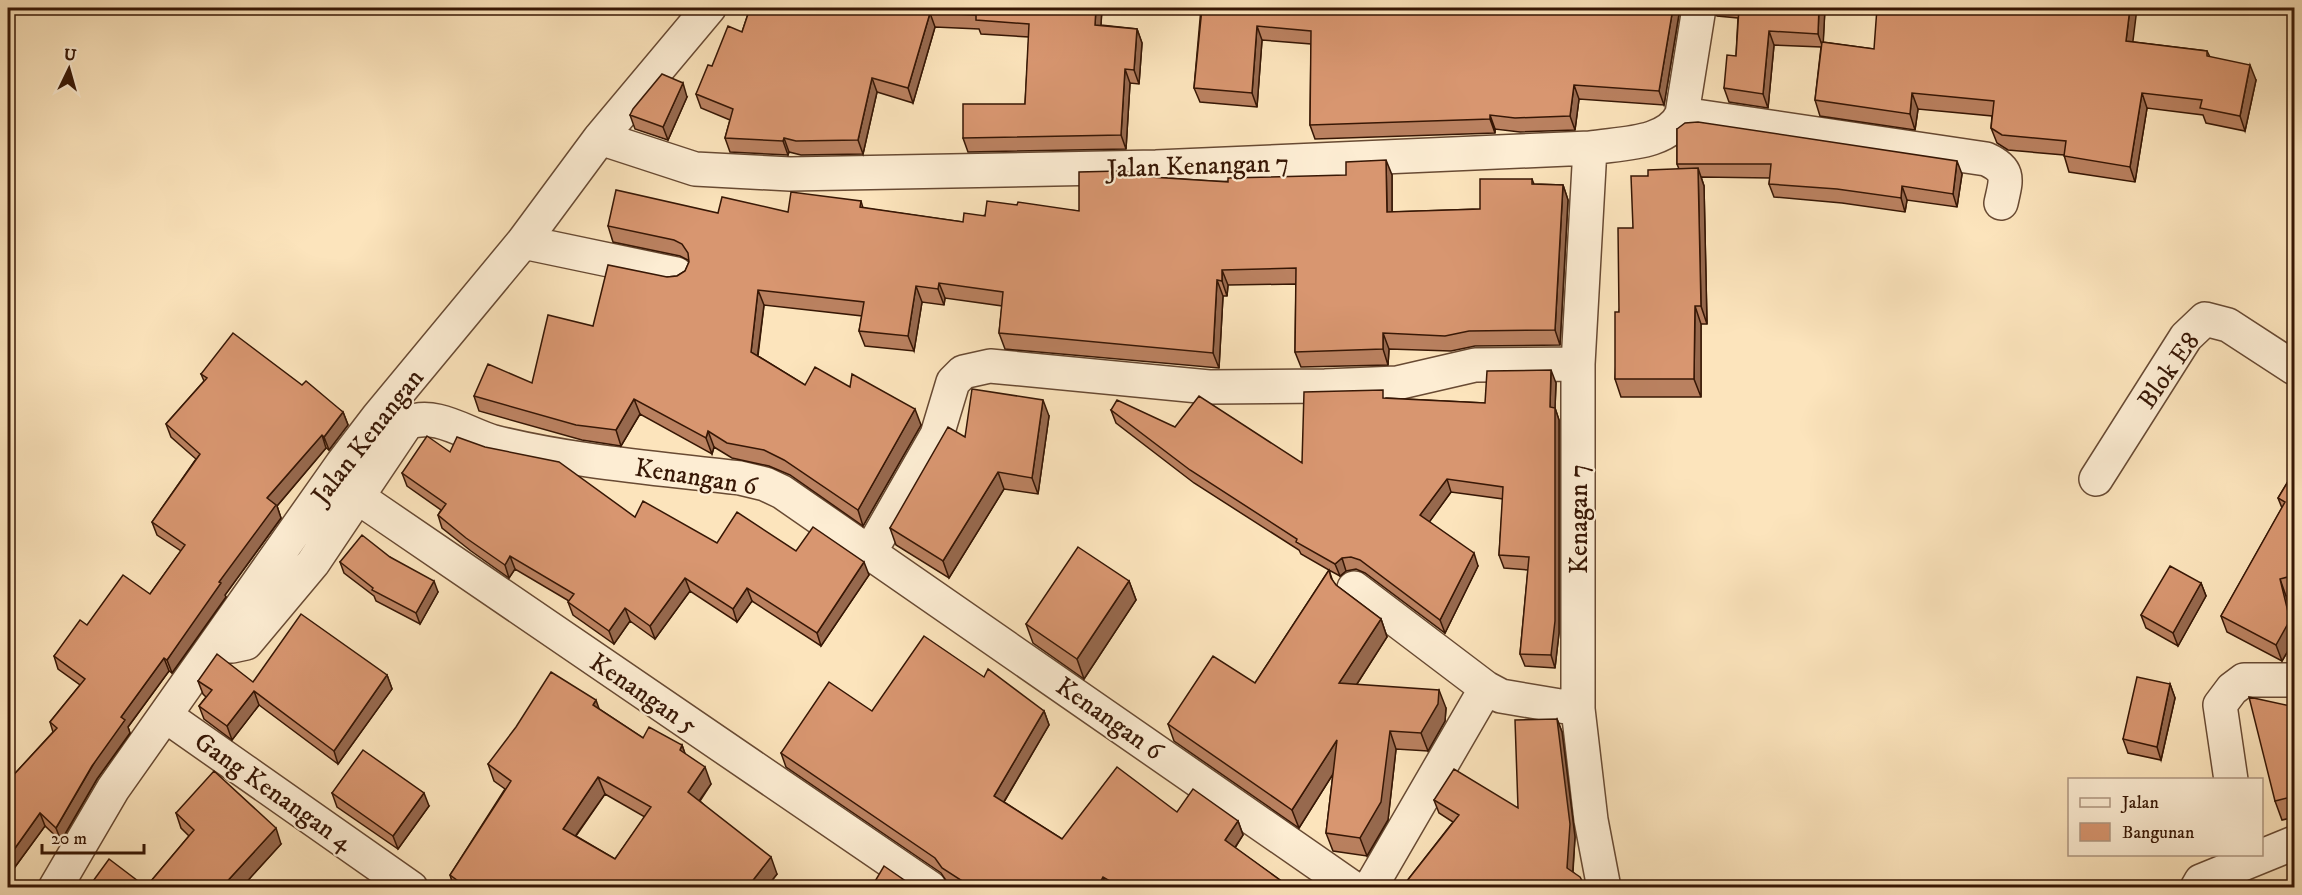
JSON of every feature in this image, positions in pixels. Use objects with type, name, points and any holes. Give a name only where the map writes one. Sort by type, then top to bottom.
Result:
[{"type":"street","name":"Jalan Kenangan","points":[[55,888],[113,789],[342,464],[523,242],[600,138],[709,8]]},
{"type":"street","points":[[1699,8],[1682,114],[1986,159],[1999,165],[2006,177],[2001,203]]},
{"type":"street","name":"Jalan Kenangan 7","points":[[600,138],[695,169],[790,174],[1156,167],[1590,148],[1651,138],[1666,132],[1677,124],[1682,114]]},
{"type":"street","name":"Kenagan 7","points":[[1590,148],[1578,364],[1578,709],[1592,820],[1604,888]]},
{"type":"street","points":[[523,242],[676,274]]},
{"type":"street","name":"Blok E8","points":[[2097,479],[2186,337],[2205,319],[2228,325],[2295,368]]},
{"type":"street","points":[[870,552],[937,435],[953,382],[963,372],[990,366],[1209,387],[1326,386],[1397,382],[1475,365],[1578,364]]},
{"type":"street","name":"Kenangan 6","points":[[215,646],[246,643],[313,563],[359,498],[392,443],[407,423],[419,418],[433,419],[477,437],[537,453],[740,478],[765,484],[782,492],[1353,888]]},
{"type":"street","name":"Kenangan 5","points":[[359,498],[930,888]]},
{"type":"street","points":[[1354,588],[1486,688],[1501,696],[1578,709]]},
{"type":"street","points":[[2231,778],[2220,705],[2232,689],[2244,680],[2295,680]]},
{"type":"street","points":[[1370,888],[1486,688]]},
{"type":"street","name":"Gang Kenangan 4","points":[[166,716],[411,888]]},
{"type":"street","points":[[2263,853],[2295,843]]},
{"type":"street","points":[[2197,888],[2201,882],[2243,859]]},
{"type":"building","points":[[750,8],[1096,8],[1095,25],[1137,29],[1134,70],[1125,69],[1121,135],[963,138],[963,104],[1025,104],[1029,24],[976,20],[976,15],[930,13],[908,88],[872,78],[858,140],[796,141],[784,138],[783,141],[725,138],[733,109],[696,94],[708,65],[712,66],[728,26],[742,32]]},
{"type":"building","points":[[1202,8],[1673,8],[1659,91],[1574,85],[1570,116],[1515,118],[1490,115],[1490,119],[1310,125],[1311,31],[1257,26],[1252,93],[1194,88]]},
{"type":"building","points":[[1739,8],[1819,8],[1818,34],[1769,31],[1763,94],[1724,88],[1727,55],[1736,56]]},
{"type":"building","points":[[1877,8],[2130,8],[2126,41],[2207,51],[2207,56],[2250,65],[2240,116],[2200,108],[2202,100],[2142,93],[2130,167],[2064,156],[2066,141],[2002,135],[1991,128],[1994,101],[1912,93],[1910,114],[1815,100],[1822,42],[1874,49]]},
{"type":"building","points":[[662,74],[683,83],[663,127],[630,115]]},
{"type":"building","points":[[1698,122],[1957,161],[1953,194],[1902,186],[1901,198],[1837,189],[1769,184],[1771,164],[1677,164],[1677,129],[1685,123]]},
{"type":"building","points":[[1386,160],[1387,212],[1480,209],[1480,179],[1532,179],[1532,184],[1563,185],[1555,330],[1469,331],[1445,336],[1383,333],[1383,349],[1295,352],[1296,268],[1222,270],[1222,281],[1217,280],[1213,353],[999,333],[1003,292],[939,283],[938,289],[916,286],[908,336],[859,331],[864,302],[758,290],[751,352],[805,385],[815,367],[850,387],[852,374],[915,409],[858,510],[784,460],[764,450],[727,443],[708,431],[706,438],[634,399],[616,430],[576,425],[474,396],[488,364],[532,383],[548,315],[593,326],[608,265],[667,277],[677,276],[685,271],[689,262],[688,253],[682,244],[674,240],[608,226],[616,190],[718,213],[722,197],[788,212],[791,192],[861,201],[860,207],[963,222],[964,213],[985,216],[987,201],[1017,205],[1018,202],[1079,211],[1079,172],[1135,172],[1135,176],[1228,182],[1228,178],[1346,175],[1346,162]]},
{"type":"building","points":[[1698,168],[1701,306],[1695,306],[1694,379],[1615,379],[1615,312],[1619,312],[1618,228],[1633,228],[1631,176],[1648,176],[1648,170]]},
{"type":"building","points":[[233,333],[302,385],[306,381],[343,412],[324,437],[322,435],[267,498],[276,505],[219,582],[221,583],[167,660],[164,658],[121,717],[125,720],[92,766],[56,828],[40,813],[8,858],[8,781],[57,728],[50,722],[85,679],[54,656],[80,620],[87,625],[123,575],[150,594],[185,545],[152,522],[200,454],[166,424],[207,378],[201,374]]},
{"type":"building","points":[[1551,370],[1550,407],[1555,408],[1555,621],[1551,655],[1520,654],[1529,557],[1499,555],[1503,487],[1447,479],[1420,515],[1474,553],[1440,620],[1360,560],[1351,557],[1342,558],[1335,564],[1296,542],[1297,539],[1190,470],[1111,410],[1117,400],[1175,427],[1199,396],[1302,463],[1304,392],[1383,390],[1383,398],[1485,403],[1487,371]]},
{"type":"building","points":[[972,389],[1043,400],[1032,478],[998,472],[943,561],[890,528],[948,427],[965,437]]},
{"type":"building","points":[[427,436],[450,452],[457,437],[485,447],[559,462],[635,517],[643,501],[717,543],[737,512],[796,551],[813,527],[864,562],[817,633],[747,588],[733,609],[685,578],[650,626],[625,608],[609,631],[568,602],[574,594],[510,556],[505,565],[438,515],[446,504],[402,473]]},
{"type":"building","points":[[2295,470],[2295,555],[2292,559],[2295,561],[2295,575],[2280,579],[2290,620],[2276,645],[2221,616],[2285,502],[2278,498]]},
{"type":"building","points":[[362,535],[390,557],[434,581],[416,613],[372,590],[373,588],[340,562]]},
{"type":"building","points":[[1078,547],[1129,581],[1077,659],[1026,624]]},
{"type":"building","points":[[2170,566],[2201,583],[2173,633],[2141,615]]},
{"type":"building","points":[[1329,570],[1336,585],[1381,619],[1339,683],[1439,690],[1438,704],[1421,733],[1390,731],[1381,802],[1360,838],[1326,833],[1337,740],[1292,810],[1168,724],[1213,656],[1255,683]]},
{"type":"building","points":[[301,614],[387,675],[334,751],[254,691],[227,726],[199,706],[212,690],[198,681],[217,654],[253,682]]},
{"type":"building","points":[[924,636],[984,677],[988,669],[1044,711],[994,796],[1062,839],[1117,767],[1177,812],[1193,789],[1238,821],[1225,840],[1291,888],[1122,888],[1103,877],[1097,888],[973,888],[942,868],[935,858],[781,753],[829,682],[872,711]]},
{"type":"building","points":[[551,672],[596,700],[593,705],[643,738],[649,727],[682,745],[680,750],[705,767],[688,792],[771,857],[747,888],[468,888],[450,875],[511,781],[488,764],[516,727]],"holes":[[[598,777],[651,807],[615,859],[563,829]]]},
{"type":"building","points":[[2137,677],[2170,684],[2157,747],[2123,739]]},
{"type":"building","points":[[2249,697],[2295,707],[2295,796],[2275,801]]},
{"type":"building","points":[[1557,719],[1570,824],[1567,868],[1580,877],[1586,888],[1405,888],[1403,886],[1459,815],[1434,800],[1454,769],[1518,808],[1515,720]]},
{"type":"building","points":[[363,750],[424,793],[393,836],[332,793]]},
{"type":"building","points":[[214,771],[276,828],[221,888],[88,888],[109,859],[146,887],[194,830],[176,813]]},
{"type":"building","points":[[884,866],[913,886],[918,888],[871,888]]}]
